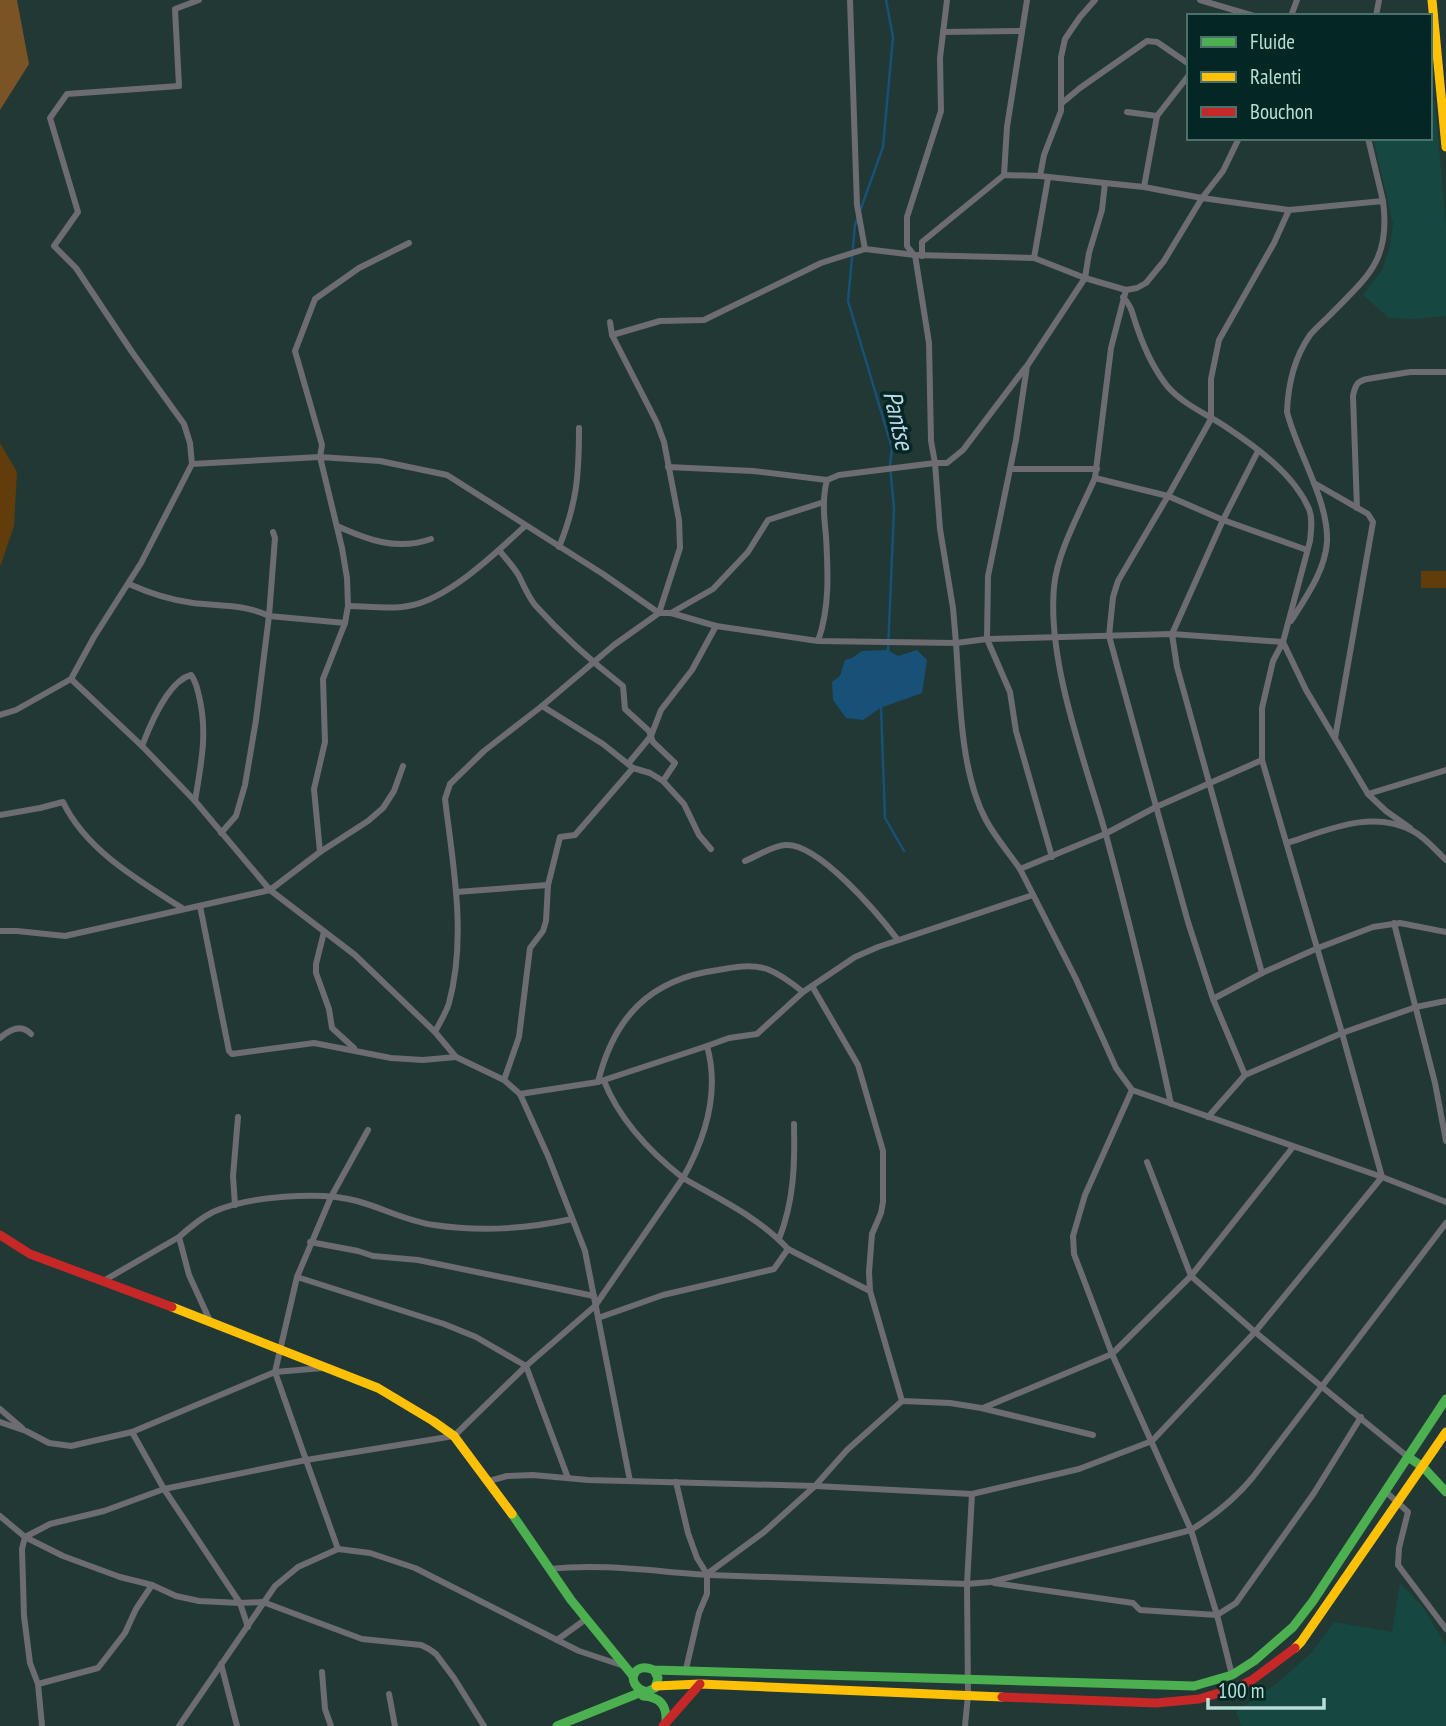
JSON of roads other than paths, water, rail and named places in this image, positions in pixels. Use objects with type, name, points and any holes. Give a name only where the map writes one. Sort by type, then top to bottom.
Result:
[{"type":"main road","points":[[1432,0],[1446,147]]},
{"type":"main road","points":[[0,1235],[30,1254],[104,1280],[387,1393],[454,1436],[586,1619],[636,1676]]},
{"type":"main road","points":[[616,1704],[646,1667],[654,1670],[968,1678],[1172,1687],[1209,1683],[1232,1675],[1264,1653],[1293,1627],[1313,1601],[1446,1399]]},
{"type":"main road","points":[[557,1726],[656,1686],[700,1684],[1176,1702],[1232,1691],[1271,1669],[1301,1642],[1397,1500],[1444,1438]]},
{"type":"main road","points":[[1408,1457],[1423,1467],[1446,1492]]},
{"type":"main road","points":[[618,1657],[636,1676],[641,1694]]},
{"type":"main road","points":[[654,1670],[658,1678],[656,1686]]},
{"type":"main road","points":[[1209,1683],[1212,1697]]},
{"type":"main road","points":[[665,1724],[700,1684]]},
{"type":"main road","points":[[641,1694],[655,1696],[661,1700],[665,1705],[665,1724]]},
{"type":"street","points":[[0,715],[16,710],[71,679],[94,637],[129,584],[192,464],[190,443],[184,424],[76,268],[54,246],[78,212],[50,118],[67,94],[179,86],[175,9],[199,0]]},
{"type":"street","points":[[850,0],[857,205],[865,249]]},
{"type":"street","points":[[919,256],[906,246],[907,217],[939,120],[947,0]]},
{"type":"street","points":[[1004,176],[1007,127],[1027,0]]},
{"type":"street","points":[[1034,258],[1044,177],[1044,155],[1060,118],[1065,39],[1096,0]]},
{"type":"street","points":[[1200,0],[1241,14]]},
{"type":"street","points":[[943,32],[1022,31]]},
{"type":"street","points":[[1062,103],[1147,41],[1157,42],[1187,63]]},
{"type":"street","points":[[1144,187],[1157,116],[1187,78]]},
{"type":"street","points":[[1127,112],[1157,116]]},
{"type":"street","points":[[1124,293],[1146,283],[1158,268],[1202,198],[1223,171],[1238,140]]},
{"type":"street","points":[[1288,626],[1312,588],[1322,564],[1326,542],[1325,520],[1314,483],[1301,456],[1287,412],[1288,393],[1297,359],[1311,335],[1371,273],[1384,240],[1386,224],[1383,201],[1368,140]]},
{"type":"street","points":[[1383,201],[1289,210],[1144,187],[1044,177],[1004,176],[922,242],[919,256],[929,343],[930,441],[953,608],[965,747],[977,798],[986,820],[1020,869],[1076,979],[1116,1068],[1132,1090],[1446,1202]]},
{"type":"street","points":[[668,467],[753,471],[827,480],[839,475],[947,463],[963,450],[1027,366],[1085,278],[1102,209],[1105,183]]},
{"type":"street","points":[[1245,1074],[1213,999],[1188,922],[1109,636],[1113,597],[1118,581],[1211,419],[1211,379],[1219,340],[1274,243],[1289,210]]},
{"type":"street","points":[[320,852],[314,789],[326,742],[323,679],[345,622],[348,606],[347,578],[320,457],[322,445],[295,351],[315,299],[359,268],[409,243]]},
{"type":"street","points":[[612,335],[660,321],[704,320],[821,262],[865,249],[919,256],[1034,258],[1124,293],[1148,354],[1169,387],[1180,398],[1275,465],[1294,486],[1310,510],[1312,524],[1307,550],[1288,626],[1273,661],[1262,708],[1262,760],[1318,948],[1381,1177]]},
{"type":"street","points":[[1124,293],[1111,348],[1095,478],[1057,570],[1054,588],[1055,637],[1073,722],[1153,1020],[1171,1104]]},
{"type":"street","points":[[435,1032],[448,1006],[456,954],[456,892],[445,799],[450,784],[484,751],[542,706],[592,662],[659,613],[680,548],[679,520],[657,423],[612,335],[610,322]]},
{"type":"street","points":[[1027,366],[1011,468],[988,576],[987,639],[1010,692],[1016,731],[1052,857]]},
{"type":"street","points":[[1357,508],[1353,396],[1355,387],[1360,381],[1367,379],[1410,372],[1446,372]]},
{"type":"street","points":[[559,547],[577,492],[579,428]]},
{"type":"street","points":[[1258,451],[1223,520],[1172,634],[1177,667],[1262,973]]},
{"type":"street","points":[[192,464],[320,457],[380,461],[447,475],[659,613],[671,613],[716,626],[818,641],[956,643],[987,639],[1172,634],[1283,642]]},
{"type":"street","points":[[1011,468],[1097,469]]},
{"type":"street","points":[[1095,478],[1168,496],[1223,520],[1307,550]]},
{"type":"street","points":[[818,641],[824,624],[826,605],[824,502],[827,480]]},
{"type":"street","points":[[1314,483],[1372,518],[1373,528],[1335,739]]},
{"type":"street","points":[[671,613],[713,589],[748,552],[768,520],[824,502]]},
{"type":"street","points":[[337,526],[380,543],[406,546],[431,540]]},
{"type":"street","points":[[348,606],[406,607],[418,604],[468,576],[525,526]]},
{"type":"street","points":[[221,833],[236,816],[245,785],[269,616],[275,538],[273,531]]},
{"type":"street","points":[[499,550],[518,574],[536,606],[592,662],[623,686],[625,709],[649,731],[653,742],[675,764],[663,781]]},
{"type":"street","points":[[129,584],[179,601],[240,607],[269,616],[345,622]]},
{"type":"street","points":[[505,1080],[519,1037],[530,948],[543,931],[546,922],[548,886],[560,837],[575,835],[630,766],[650,736],[662,710],[692,670],[716,626]]},
{"type":"street","points":[[1283,642],[1301,682],[1368,794],[1446,860]]},
{"type":"street","points":[[142,746],[157,711],[168,695],[181,680],[191,675],[201,704],[205,737],[195,801]]},
{"type":"street","points":[[71,679],[195,801],[270,890],[355,955],[435,1032],[456,1057],[505,1080],[520,1094],[548,1156],[585,1251],[630,1481]]},
{"type":"street","points":[[542,706],[603,744],[630,766],[663,781],[684,804],[699,835],[711,849]]},
{"type":"street","points":[[1020,869],[1105,834],[1156,807],[1262,760]]},
{"type":"street","points":[[0,932],[18,930],[65,936],[270,890],[383,808],[394,790],[402,766]]},
{"type":"street","points":[[1368,794],[1446,770]]},
{"type":"street","points":[[0,815],[62,802],[78,829],[125,870],[182,908]]},
{"type":"street","points":[[1287,843],[1359,822],[1382,821],[1414,831]]},
{"type":"street","points":[[745,861],[783,845],[795,847],[817,858],[847,881],[874,909],[898,940]]},
{"type":"street","points":[[456,892],[548,886]]},
{"type":"street","points":[[520,1094],[601,1082],[729,1038],[752,1036],[803,992],[855,957],[1032,895]]},
{"type":"street","points":[[200,906],[229,1051],[232,1054],[314,1043],[391,1058],[423,1060],[456,1057]]},
{"type":"street","points":[[1213,999],[1262,973],[1373,927],[1394,923],[1446,932]]},
{"type":"street","points":[[1394,923],[1446,1142]]},
{"type":"street","points":[[324,932],[316,973],[329,1009],[332,1028],[355,1049]]},
{"type":"street","points":[[803,992],[766,969],[748,966],[709,971],[676,980],[640,1002],[623,1021],[607,1051],[601,1082],[646,1147],[683,1178],[742,1212],[779,1239],[788,1249],[870,1291]]},
{"type":"street","points":[[812,986],[858,1065],[883,1151],[883,1202],[872,1234],[870,1291],[902,1401]]},
{"type":"street","points":[[1208,1117],[1245,1074],[1342,1033],[1416,1007],[1446,1000]]},
{"type":"street","points":[[0,1038],[8,1031],[20,1028],[31,1034]]},
{"type":"street","points":[[42,1726],[38,1684],[30,1663],[24,1616],[22,1549],[25,1537],[50,1524],[104,1511],[164,1489],[306,1460],[454,1436],[526,1366],[595,1306],[683,1178],[697,1153],[707,1124],[712,1065],[707,1046]]},
{"type":"street","points":[[1132,1090],[1086,1195],[1073,1236],[1074,1254],[1112,1354],[1191,1530],[1232,1675]]},
{"type":"street","points":[[235,1205],[233,1176],[238,1117]]},
{"type":"street","points":[[779,1239],[793,1192],[794,1124]]},
{"type":"street","points":[[338,1549],[275,1372],[297,1277],[310,1242],[368,1130]]},
{"type":"street","points":[[981,1408],[1112,1354],[1191,1276],[1293,1147]]},
{"type":"street","points":[[1147,1162],[1191,1276],[1408,1457]]},
{"type":"street","points":[[489,1481],[507,1476],[533,1475],[972,1494],[1079,1469],[1152,1441],[1255,1332],[1381,1177]]},
{"type":"street","points":[[104,1280],[179,1237],[211,1213],[235,1205],[292,1197],[331,1197],[358,1201],[418,1222],[467,1229],[537,1227],[572,1219]]},
{"type":"street","points":[[550,1569],[618,1567],[707,1574],[967,1584],[991,1582],[1191,1530],[1237,1496],[1446,1223]]},
{"type":"street","points":[[179,1237],[189,1275],[211,1323]]},
{"type":"street","points":[[310,1242],[373,1256],[418,1260],[594,1296]]},
{"type":"street","points":[[598,1318],[663,1295],[774,1269],[788,1249]]},
{"type":"street","points":[[297,1277],[444,1324],[475,1337],[526,1366],[568,1478]]},
{"type":"street","points":[[0,1422],[49,1443],[71,1446],[132,1432],[275,1372],[325,1367]]},
{"type":"street","points":[[707,1574],[764,1532],[815,1486],[847,1450],[902,1401],[950,1403],[981,1408],[1093,1435]]},
{"type":"street","points":[[0,1409],[26,1431]]},
{"type":"street","points":[[991,1582],[1133,1603],[1140,1610],[1217,1615],[1243,1595],[1314,1493],[1361,1417]]},
{"type":"street","points":[[132,1432],[164,1489],[240,1603],[248,1627]]},
{"type":"street","points":[[676,1482],[688,1533],[697,1558],[707,1574],[707,1594],[699,1613],[686,1669]]},
{"type":"street","points":[[1385,1491],[1407,1509],[1398,1565],[1446,1629]]},
{"type":"street","points":[[965,1726],[968,1695],[967,1584],[972,1494]]},
{"type":"street","points":[[0,1516],[25,1537],[64,1556],[120,1577],[152,1585],[176,1596],[240,1603],[263,1602],[362,1639],[421,1645],[436,1654],[484,1726]]},
{"type":"street","points":[[179,1726],[275,1586],[298,1567],[338,1549],[370,1553],[415,1568],[579,1651],[626,1667]]},
{"type":"street","points":[[38,1684],[98,1668],[125,1633],[136,1609],[152,1585]]},
{"type":"street","points":[[557,1640],[586,1619]]},
{"type":"street","points":[[221,1664],[237,1726]]},
{"type":"street","points":[[322,1672],[325,1709],[331,1726]]},
{"type":"street","points":[[389,1694],[395,1726]]},
{"type":"water","points":[[888,650],[898,656],[917,650],[927,660],[922,693],[880,708],[863,720],[846,718],[833,700],[832,682],[840,676],[845,660],[862,651]]},
{"type":"waterway","name":"Pantse","points":[[860,211],[883,147],[893,37],[886,0]]},
{"type":"waterway","name":"Pantse","points":[[858,217],[848,301],[892,448],[890,465],[894,509],[888,651]]},
{"type":"waterway","name":"Pantse","points":[[881,706],[885,818],[904,851]]}]
